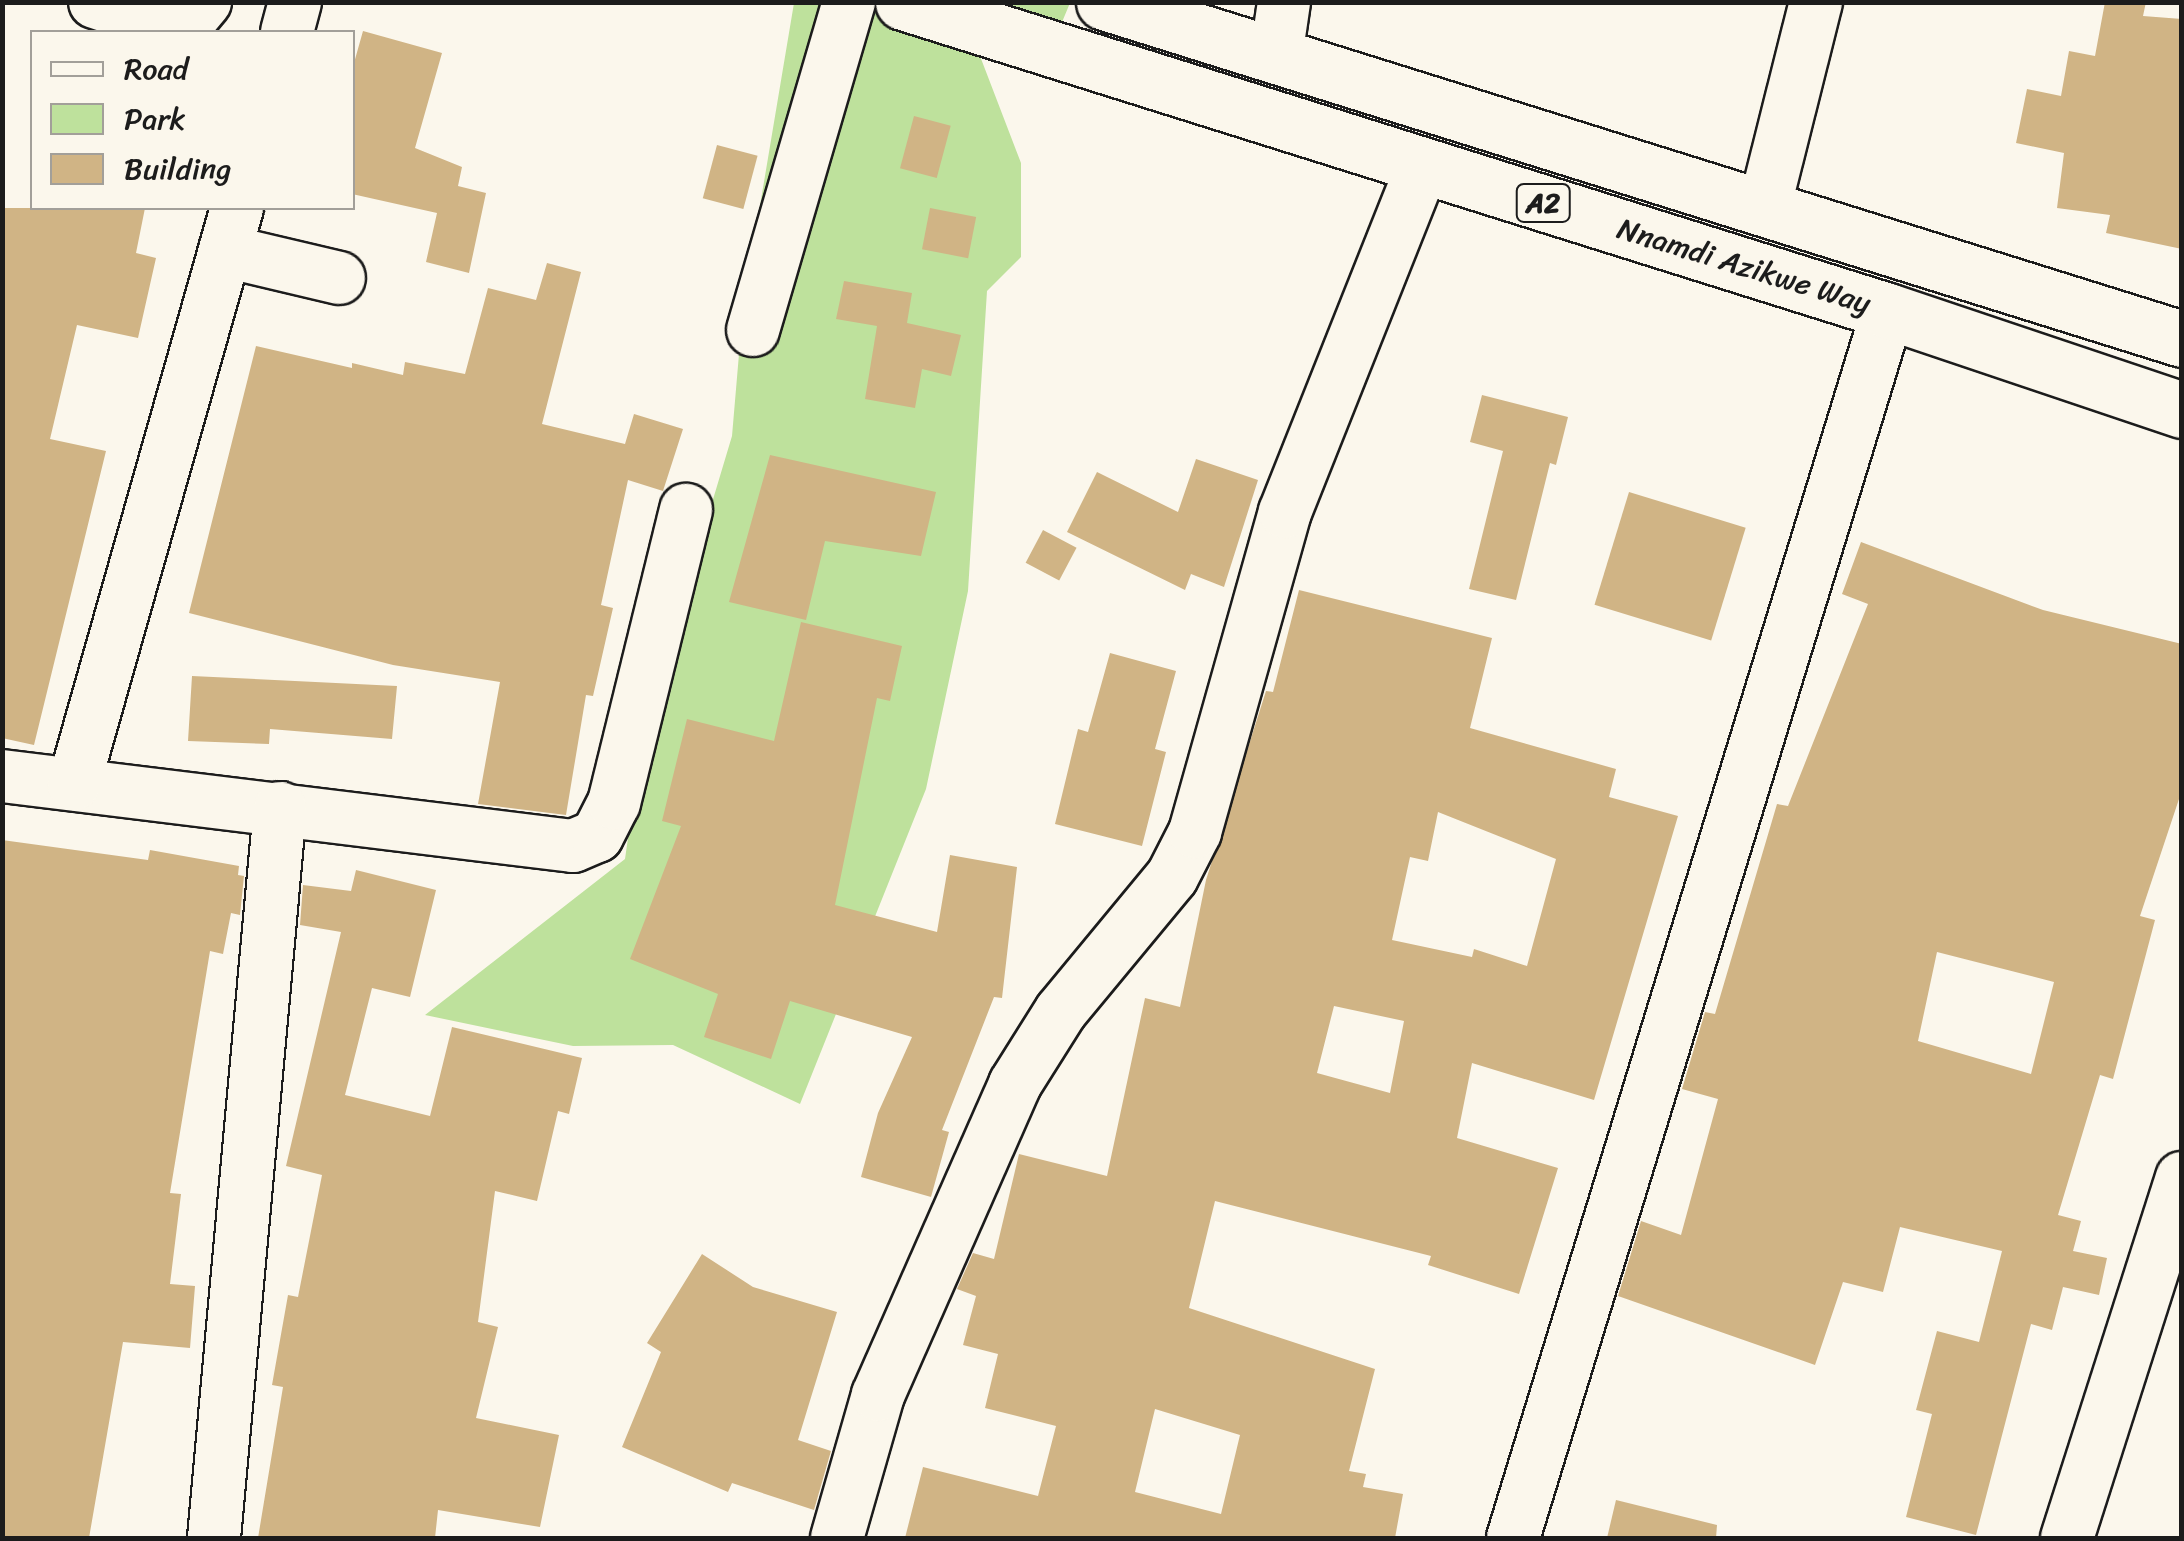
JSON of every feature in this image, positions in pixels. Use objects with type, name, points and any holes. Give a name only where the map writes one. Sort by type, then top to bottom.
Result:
[{"type":"highway","name":"Nnamdi Azikwe Way","points":[[903,2],[1888,310],[2182,410]]},
{"type":"highway","name":"Nnamdi Azikwe Way","points":[[1104,2],[2182,338]]},
{"type":"street","points":[[95,2],[170,28],[189,22],[205,2]]},
{"type":"street","points":[[288,30],[295,2]]},
{"type":"street","points":[[754,330],[849,2]]},
{"type":"street","points":[[1276,58],[1284,2]]},
{"type":"street","points":[[1764,205],[1816,2]]},
{"type":"street","points":[[836,1538],[878,1395],[1015,1084],[1061,1011],[1172,877],[1196,832],[1284,512],[1423,165]]},
{"type":"street","points":[[74,784],[231,229],[339,278]]},
{"type":"street","points":[[1513,1538],[1888,310]]},
{"type":"street","points":[[2,776],[572,846],[597,836],[614,804],[686,510]]},
{"type":"street","points":[[214,1538],[280,808]]},
{"type":"street","points":[[2067,1538],[2182,1178]]},
{"type":"green space","points":[[794,3],[1070,3],[1052,46],[975,43],[1021,163],[1021,257],[987,291],[968,591],[926,789],[800,1104],[673,1045],[573,1046],[425,1015],[625,859],[643,733],[732,436],[743,307]]},
{"type":"building","points":[[2105,2],[2146,2],[2143,16],[2182,19],[2182,249],[2106,233],[2110,215],[2057,208],[2064,153],[2016,143],[2027,89],[2061,96],[2069,51],[2095,56]]},
{"type":"building","points":[[363,31],[442,53],[415,148],[462,167],[458,186],[486,193],[469,273],[426,262],[437,213],[355,195],[355,59]]},
{"type":"building","points":[[914,116],[951,126],[937,178],[900,168]]},
{"type":"building","points":[[717,145],[758,156],[743,209],[703,198]]},
{"type":"building","points":[[2,208],[145,210],[136,253],[156,258],[138,338],[77,325],[50,439],[106,451],[34,745],[2,738]]},
{"type":"building","points":[[930,208],[976,217],[968,258],[922,249]]},
{"type":"building","points":[[547,263],[581,272],[542,424],[625,444],[634,414],[683,429],[663,491],[628,480],[601,605],[613,608],[593,696],[586,695],[566,815],[478,804],[500,682],[393,665],[189,613],[256,346],[352,368],[352,363],[403,375],[405,362],[465,374],[488,288],[536,300]]},
{"type":"building","points":[[844,281],[912,293],[907,323],[961,335],[951,376],[922,369],[915,408],[865,399],[877,326],[836,319]]},
{"type":"building","points":[[1482,395],[1568,417],[1556,465],[1550,463],[1516,600],[1469,589],[1503,451],[1470,442]]},
{"type":"building","points":[[770,455],[936,492],[921,556],[825,541],[806,620],[729,602]]},
{"type":"building","points":[[1196,459],[1258,480],[1224,587],[1191,574],[1185,590],[1067,532],[1097,472],[1178,512]]},
{"type":"building","points":[[1629,492],[1746,528],[1711,641],[1595,605]]},
{"type":"building","points":[[1043,530],[1077,548],[1059,581],[1026,563]]},
{"type":"building","points":[[1861,542],[2043,610],[2182,644],[2182,790],[2140,916],[2155,920],[2113,1079],[2100,1075],[2058,1215],[2081,1221],[2073,1251],[2107,1258],[2099,1295],[2063,1287],[2052,1330],[2031,1324],[1976,1535],[1906,1517],[1932,1414],[1916,1410],[1937,1331],[1979,1342],[2002,1251],[1900,1227],[1883,1292],[1843,1282],[1815,1365],[1618,1296],[1641,1221],[1681,1235],[1718,1099],[1682,1089],[1705,1012],[1715,1014],[1777,804],[1788,806],[1868,604],[1842,594]],"holes":[[[1937,952],[2054,982],[2031,1074],[1918,1041]]]},
{"type":"building","points":[[1299,590],[1492,638],[1470,728],[1616,769],[1609,797],[1678,816],[1594,1100],[1472,1063],[1457,1138],[1558,1168],[1519,1294],[1428,1265],[1431,1256],[1215,1201],[1189,1308],[1375,1369],[1349,1471],[1366,1474],[1363,1487],[1403,1494],[1395,1538],[905,1538],[923,1467],[1038,1496],[1056,1426],[985,1408],[998,1354],[963,1345],[976,1296],[957,1289],[973,1253],[994,1259],[1019,1154],[1107,1176],[1145,998],[1180,1007],[1206,880],[1266,691],[1273,692]],"holes":[[[1438,812],[1556,859],[1527,966],[1474,949],[1472,957],[1392,940],[1410,857],[1428,861]],[[1334,1006],[1404,1021],[1390,1093],[1317,1073]],[[1155,1409],[1240,1435],[1221,1514],[1135,1492]]]},
{"type":"building","points":[[801,622],[902,646],[890,701],[877,698],[835,905],[937,932],[950,855],[1017,867],[1002,998],[994,997],[942,1130],[949,1132],[931,1197],[861,1177],[878,1113],[912,1037],[790,1001],[771,1059],[704,1037],[718,994],[630,959],[681,826],[662,821],[687,719],[774,741]]},
{"type":"building","points":[[1110,653],[1176,671],[1155,749],[1166,752],[1142,846],[1055,824],[1078,729],[1088,732]]},
{"type":"building","points":[[192,676],[397,686],[392,739],[270,729],[269,744],[188,741]]},
{"type":"building","points":[[2,840],[148,860],[150,850],[239,866],[238,875],[244,876],[240,915],[231,913],[223,954],[210,951],[170,1193],[181,1194],[170,1284],[195,1286],[190,1348],[123,1342],[89,1538],[2,1538]]},
{"type":"building","points":[[356,870],[436,890],[410,997],[372,988],[345,1095],[430,1116],[452,1027],[582,1058],[569,1114],[558,1111],[537,1201],[495,1191],[478,1322],[498,1327],[476,1418],[559,1435],[540,1527],[438,1510],[435,1538],[258,1538],[283,1387],[272,1385],[288,1295],[298,1297],[322,1175],[286,1166],[341,932],[300,925],[303,885],[351,891]]},
{"type":"building","points":[[702,1254],[753,1287],[837,1312],[798,1440],[831,1451],[814,1510],[732,1483],[728,1492],[622,1447],[661,1352],[647,1343]]},
{"type":"building","points":[[1616,1500],[1717,1525],[1716,1538],[1607,1538]]}]
